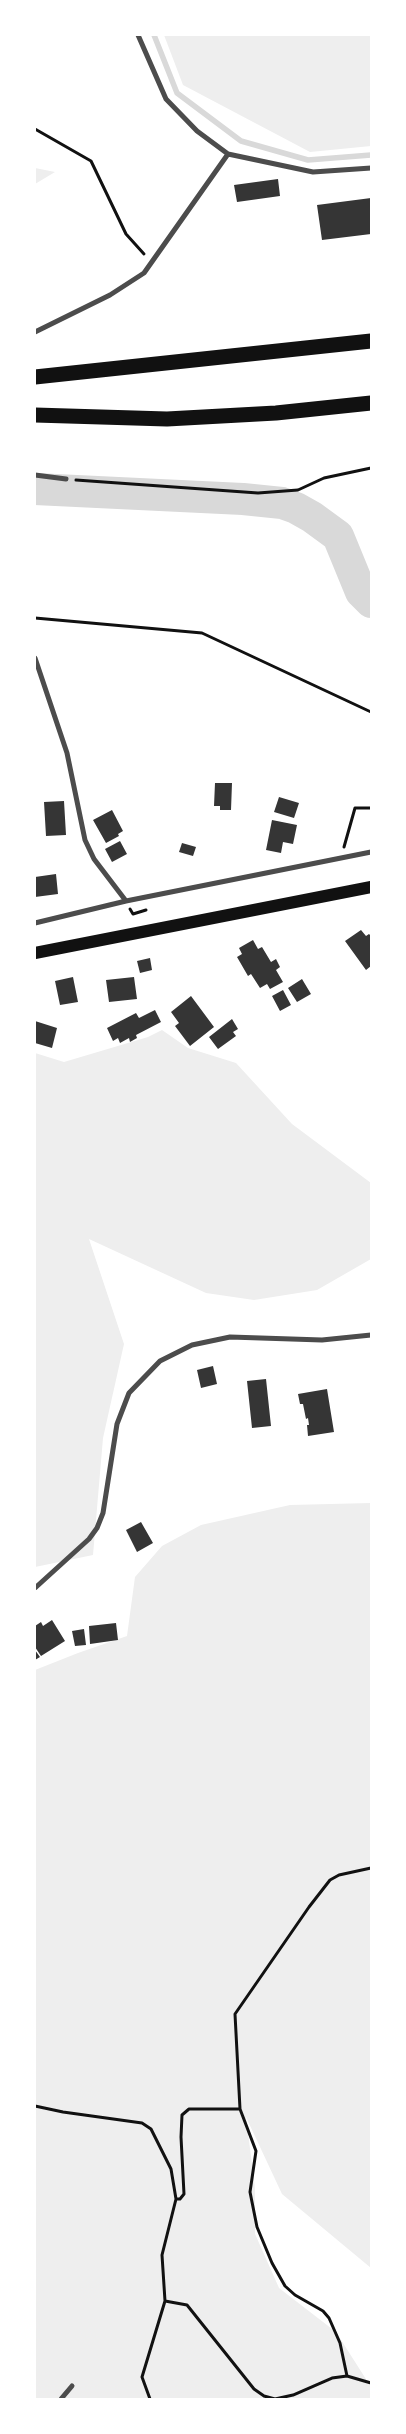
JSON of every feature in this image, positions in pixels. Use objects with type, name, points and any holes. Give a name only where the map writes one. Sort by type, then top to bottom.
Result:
[{"type":"highway","points":[[35,378],[371,341]]},
{"type":"highway","points":[[35,416],[167,419],[276,413],[371,403]]},
{"type":"main road","points":[[35,953],[371,887]]},
{"type":"street","points":[[138,35],[166,99],[197,131],[228,154],[313,172],[371,168]]},
{"type":"street","points":[[35,332],[110,295],[144,273],[228,154]]},
{"type":"street","points":[[35,475],[66,479]]},
{"type":"street","points":[[35,658],[67,753],[85,840],[94,859],[126,901]]},
{"type":"street","points":[[35,923],[126,901],[340,860],[371,852]]},
{"type":"street","points":[[35,1588],[89,1539],[97,1528],[103,1513],[117,1424],[129,1393],[160,1360],[192,1344],[230,1337],[322,1340],[371,1335]]},
{"type":"street","points":[[61,2399],[72,2386]]},
{"type":"path","points":[[35,129],[91,161],[126,234],[151,262]]},
{"type":"path","points":[[66,479],[258,493],[298,490],[324,478],[371,468]]},
{"type":"path","points":[[35,618],[202,633],[371,712]]},
{"type":"path","points":[[340,860],[355,808],[371,808]]},
{"type":"path","points":[[126,901],[133,914],[150,909]]},
{"type":"path","points":[[347,2376],[340,2343],[329,2318],[323,2311],[285,2286],[272,2263],[257,2227],[250,2192],[256,2151],[240,2109],[235,2018],[238,2008],[330,1880],[339,1875],[371,1868]]},
{"type":"path","points":[[35,2106],[63,2112],[142,2123],[151,2129],[170,2169],[176,2199],[162,2256],[165,2301],[142,2377],[150,2399]]},
{"type":"path","points":[[176,2199],[180,2199],[184,2194],[181,2137],[182,2115],[189,2109],[240,2109]]},
{"type":"path","points":[[165,2301],[187,2305],[254,2389],[264,2396],[275,2399],[293,2396],[332,2378],[347,2376],[371,2383]]},
{"type":"shaded area","points":[[164,35],[371,35],[371,146],[310,152],[183,85]]},
{"type":"shaded area","points":[[35,168],[55,172],[35,184]]},
{"type":"shaded area","points":[[162,1030],[188,1048],[236,1063],[292,1124],[371,1183],[371,1259],[317,1290],[254,1300],[206,1293],[89,1239],[124,1344],[103,1438],[93,1555],[35,1567],[35,1053],[64,1062],[148,1037]]},
{"type":"shaded area","points":[[371,1503],[371,2268],[282,2194],[246,2117],[255,2188],[255,2234],[279,2288],[336,2332],[371,2387],[371,2399],[35,2399],[35,1670],[127,1636],[135,1577],[162,1546],[201,1525],[290,1505]]},
{"type":"building","points":[[278,179],[280,196],[237,202],[234,185]]},
{"type":"building","points":[[371,198],[371,234],[322,240],[317,205]]},
{"type":"building","points":[[215,783],[232,783],[231,810],[220,810],[220,806],[214,806]]},
{"type":"building","points":[[279,797],[299,803],[294,818],[274,812]]},
{"type":"building","points":[[64,801],[66,835],[46,836],[44,802]]},
{"type":"building","points":[[112,810],[123,831],[118,834],[119,836],[106,843],[93,820]]},
{"type":"building","points":[[272,820],[297,825],[293,844],[283,842],[281,853],[266,850]]},
{"type":"building","points":[[120,841],[127,854],[112,862],[105,849]]},
{"type":"building","points":[[182,843],[196,847],[193,856],[179,852]]},
{"type":"building","points":[[56,874],[58,894],[35,897],[35,877]]},
{"type":"building","points":[[361,930],[366,936],[369,934],[371,936],[371,966],[366,970],[345,941]]},
{"type":"building","points":[[253,940],[258,949],[262,947],[271,962],[276,959],[280,967],[276,970],[283,982],[270,989],[267,984],[260,988],[251,974],[248,976],[237,957],[242,954],[239,948]]},
{"type":"building","points":[[150,958],[152,970],[140,973],[137,961]]},
{"type":"building","points":[[73,977],[78,1002],[60,1005],[55,981]]},
{"type":"building","points":[[134,977],[137,999],[109,1002],[106,980]]},
{"type":"building","points":[[302,979],[311,994],[297,1002],[288,988]]},
{"type":"building","points":[[283,990],[291,1005],[280,1011],[272,996]]},
{"type":"building","points":[[191,996],[214,1027],[190,1046],[175,1026],[179,1023],[171,1012]]},
{"type":"building","points":[[155,1010],[161,1022],[136,1035],[137,1038],[130,1042],[129,1038],[120,1043],[118,1038],[113,1041],[107,1028],[136,1013],[139,1018]]},
{"type":"building","points":[[232,1019],[238,1029],[233,1032],[236,1036],[218,1049],[209,1037]]},
{"type":"building","points":[[35,1021],[57,1028],[52,1048],[35,1043]]},
{"type":"building","points":[[213,1366],[217,1384],[201,1388],[197,1370]]},
{"type":"building","points":[[266,1379],[271,1426],[252,1428],[247,1381]]},
{"type":"building","points":[[327,1389],[334,1432],[308,1436],[308,1418],[306,1419],[303,1404],[300,1404],[298,1394]]},
{"type":"building","points":[[141,1522],[153,1543],[137,1552],[126,1530]]},
{"type":"building","points":[[52,1620],[65,1641],[41,1656],[35,1647],[35,1626],[41,1622],[43,1626]]},
{"type":"building","points":[[116,1623],[118,1640],[90,1644],[89,1626]]},
{"type":"building","points":[[84,1629],[86,1645],[75,1646],[72,1631]]},
{"type":"building","points":[[35,1650],[40,1657],[35,1660]]},
{"type":"waterway","points":[[154,35],[177,93],[241,141],[308,160],[371,155]]},
{"type":"waterway","points":[[35,489],[243,499],[282,503],[312,517],[338,536],[361,592],[371,602]]}]
